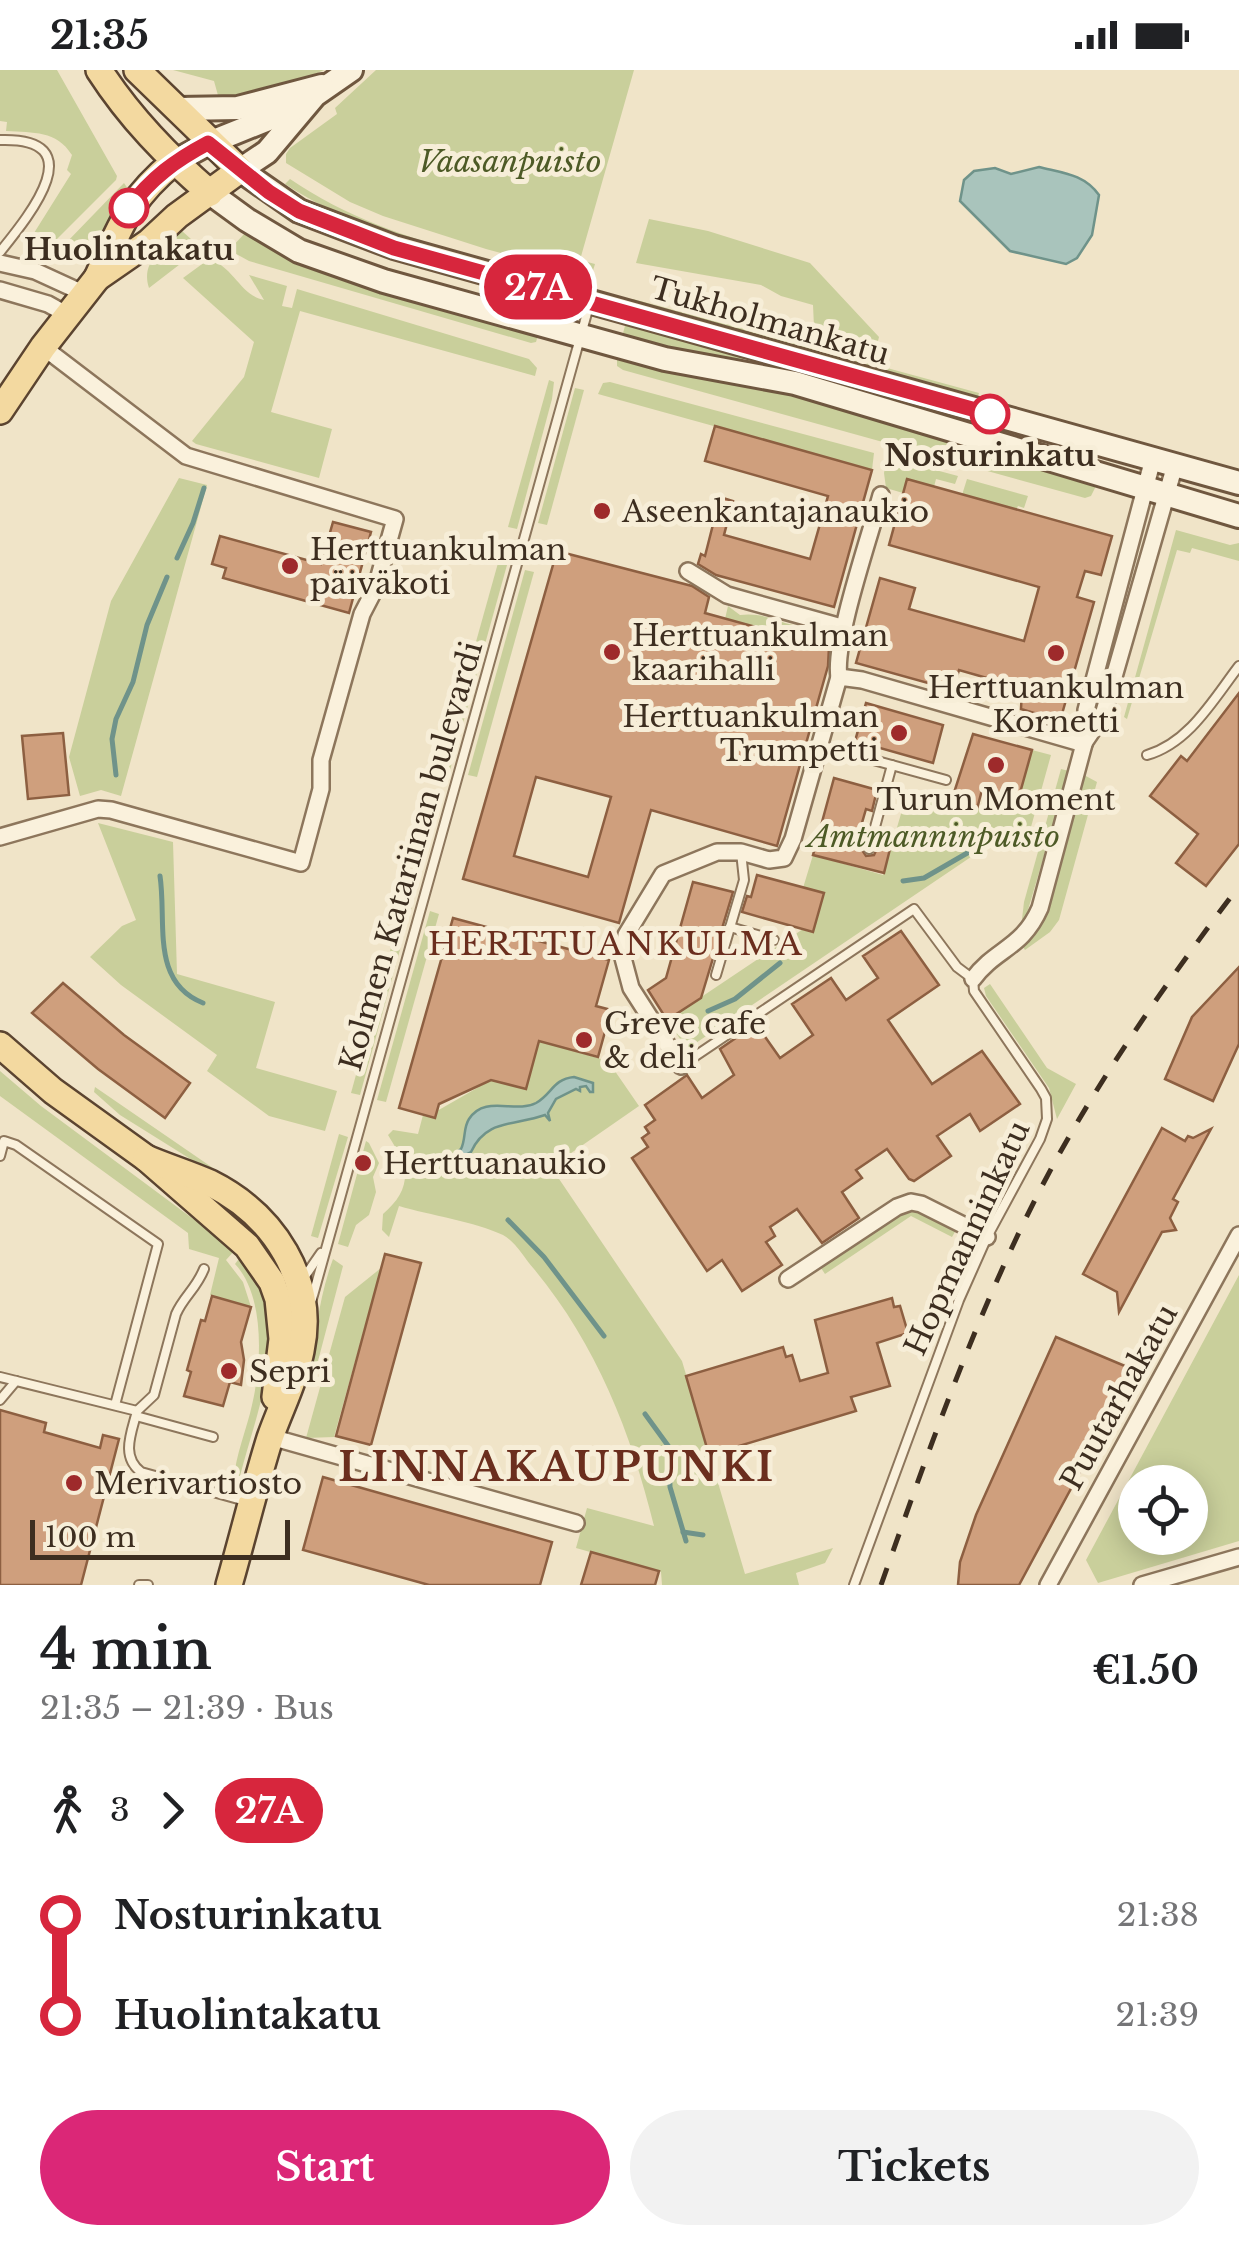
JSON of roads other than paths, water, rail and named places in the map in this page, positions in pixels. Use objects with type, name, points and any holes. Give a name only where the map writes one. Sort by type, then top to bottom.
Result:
[{"type":"main road","points":[[99,70],[122,104],[174,162],[210,193]]},
{"type":"main road","points":[[137,70],[240,170]]},
{"type":"main road","points":[[90,285],[266,152],[306,104],[351,70]]},
{"type":"main road","points":[[178,109],[238,108],[330,84]]},
{"type":"main road","points":[[0,411],[42,346],[90,285],[144,186],[174,162],[208,143],[306,104]]},
{"type":"main road","name":"Tukholmankatu","points":[[240,170],[299,211],[394,248],[1239,483]]},
{"type":"main road","name":"Tukholmankatu","points":[[210,193],[272,236],[324,261],[665,359],[795,383],[1239,516]]},
{"type":"main road","points":[[0,1044],[42,1083],[146,1158],[247,1246],[272,1282],[282,1338],[270,1437]]},
{"type":"main road","points":[[146,1158],[212,1184],[256,1216],[279,1240],[300,1282],[305,1328],[229,1585]]},
{"type":"street","points":[[0,263],[90,285]]},
{"type":"street","points":[[0,290],[48,304],[66,314]]},
{"type":"street","points":[[0,836],[111,810],[301,863],[322,788],[321,760],[362,614],[376,587],[395,518],[186,456],[42,346]]},
{"type":"street","points":[[973,979],[1031,928],[1040,908],[1084,744],[1103,714],[1164,462]]},
{"type":"street","points":[[680,1066],[630,988],[623,958],[626,935],[663,874],[717,852],[741,852],[777,860],[789,852],[839,677],[837,666],[845,628],[881,496]]},
{"type":"street","points":[[688,571],[727,595],[845,628]]},
{"type":"street","points":[[839,677],[1084,744]]},
{"type":"street","points":[[788,1279],[910,1202],[922,1204],[987,1237]]},
{"type":"street","name":"Puutarhakatu","points":[[1048,1585],[1239,1235]]},
{"type":"street","points":[[270,1437],[576,1523]]},
{"type":"street","points":[[1142,1585],[1239,1557]]},
{"type":"lane","points":[[0,140],[35,145],[47,154],[51,164],[46,184],[0,252]]},
{"type":"lane","name":"Kolmen Katariinan bulevardi","points":[[305,1328],[590,302]]},
{"type":"lane","points":[[1147,755],[1165,750],[1183,736],[1239,666]]},
{"type":"lane","points":[[819,745],[946,780]]},
{"type":"lane","points":[[869,849],[892,765]]},
{"type":"lane","points":[[716,976],[744,880],[741,852]]},
{"type":"lane","points":[[680,1066],[914,909],[957,967],[973,979]]},
{"type":"lane","points":[[730,926],[774,940]]},
{"type":"lane","name":"Hopmanninkatu","points":[[854,1585],[939,1348],[987,1237],[1044,1129],[1047,1108],[1041,1090],[974,991],[973,979]]},
{"type":"lane","points":[[0,1156],[4,1141],[16,1144],[158,1244],[115,1406]]},
{"type":"lane","name":"Kolmen Katariinan bulevardi","points":[[280,1311],[324,1250]]},
{"type":"lane","points":[[204,1269],[196,1289],[181,1302],[176,1314],[154,1395],[136,1413],[128,1453],[140,1472],[253,1502]]},
{"type":"lane","points":[[0,1377],[115,1406],[212,1437]]},
{"type":"lane","points":[[0,1400],[16,1381]]},
{"type":"lane","points":[[139,1585],[148,1585]]},
{"type":"water","points":[[1039,167],[1080,178],[1099,195],[1092,235],[1077,258],[1066,264],[1010,251],[960,201],[964,180],[974,171],[995,168],[1011,174]]},
{"type":"water","points":[[574,1077],[593,1083],[593,1092],[586,1086],[580,1087],[580,1091],[576,1089],[556,1099],[548,1113],[550,1121],[545,1115],[493,1129],[453,1166],[450,1157],[461,1149],[467,1122],[476,1112],[492,1106],[528,1106],[561,1081]]},
{"type":"waterway","points":[[177,558],[204,488]]},
{"type":"waterway","points":[[116,775],[112,739],[116,719],[133,682],[147,625],[167,577]]},
{"type":"waterway","points":[[903,881],[924,878],[969,852]]},
{"type":"waterway","points":[[160,876],[168,966],[186,993],[203,1003]]},
{"type":"waterway","points":[[708,1011],[735,999],[780,963]]},
{"type":"waterway","points":[[508,1220],[544,1257],[604,1336]]},
{"type":"waterway","points":[[645,1414],[669,1447],[670,1487],[686,1541]]},
{"type":"waterway","points":[[683,1532],[703,1535]]},
{"type":"railway","points":[[881,1585],[966,1354],[1048,1174],[1124,1047],[1239,886]]},
{"type":"place","name":"Huolintakatu","points":[[129,208]]},
{"type":"place","name":"Nosturinkatu","points":[[990,414]]},
{"type":"place","name":"Aseenkantajanaukio","points":[[602,511]]},
{"type":"place","name":"Herttuankulman päiväkoti","points":[[290,566]]},
{"type":"place","name":"Herttuankulman kaarihalli","points":[[612,652]]},
{"type":"place","name":"Herttuankulman Kornetti","points":[[1056,653]]},
{"type":"place","name":"Herttuankulman Trumpetti","points":[[899,733]]},
{"type":"place","name":"Turun Moment","points":[[996,765]]},
{"type":"place","name":"Greve cafe & deli","points":[[584,1040]]},
{"type":"place","name":"Herttuanaukio","points":[[363,1163]]},
{"type":"place","name":"Sepri","points":[[229,1371]]},
{"type":"place","name":"Merivartiosto","points":[[74,1483]]},
{"type":"district","name":"HERTTUANKULMA","points":[[616,944]]},
{"type":"district","name":"LINNAKAUPUNKI","points":[[557,1467]]},
{"type":"park label","name":"Vaasanpuisto","points":[[510,161]]},
{"type":"park label","name":"Amtmanninpuisto","points":[[934,836]]}]
